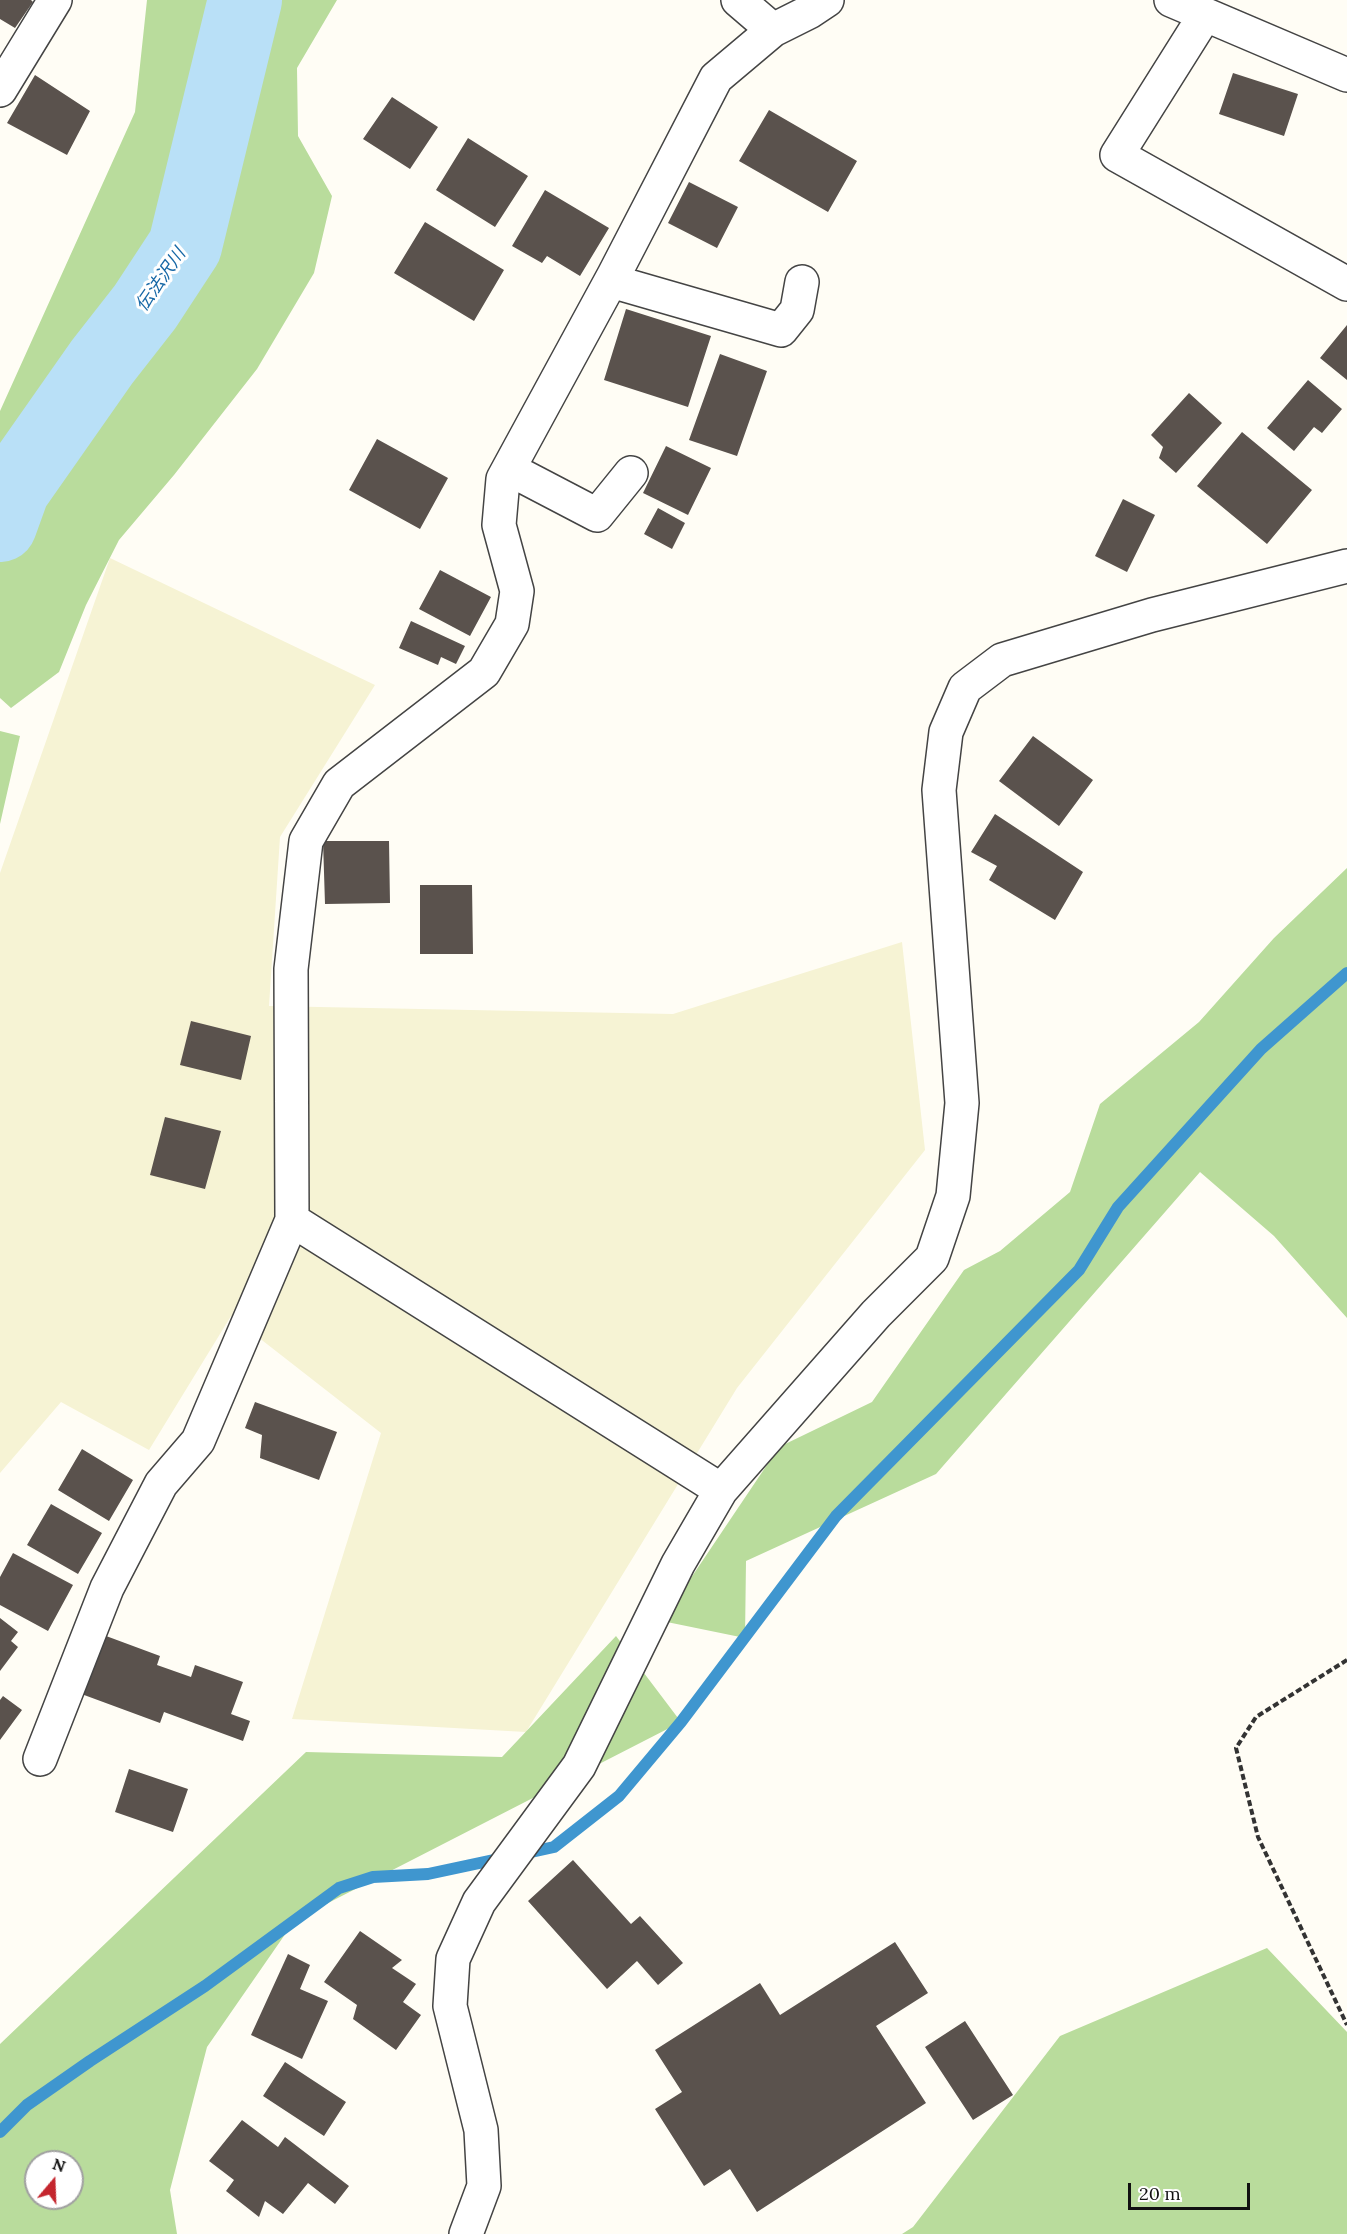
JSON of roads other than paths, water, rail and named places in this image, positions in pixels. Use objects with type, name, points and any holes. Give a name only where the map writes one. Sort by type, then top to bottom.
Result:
[{"type":"street","points":[[0,90],[55,0]]},
{"type":"street","points":[[738,0],[773,30]]},
{"type":"street","points":[[40,1759],[107,1588],[161,1484],[198,1441],[292,1220],[291,969],[306,842],[339,783],[484,672],[512,624],[518,591],[499,525],[503,479],[611,281],[716,78],[773,30],[827,0]]},
{"type":"street","points":[[1171,0],[1347,75]]},
{"type":"street","points":[[1205,15],[1117,155],[1347,284]]},
{"type":"street","points":[[611,281],[781,330],[797,310],[802,282]]},
{"type":"street","points":[[509,469],[597,515],[631,472]]},
{"type":"street","points":[[466,2234],[484,2186],[481,2130],[450,2006],[453,1959],[479,1902],[579,1766],[678,1564],[721,1490],[876,1314],[932,1258],[953,1196],[962,1103],[939,790],[946,732],[965,688],[1002,660],[1152,615],[1347,566]]},
{"type":"street","points":[[292,1220],[721,1490]]},
{"type":"waterway","name":"伝法沢川","points":[[0,525],[13,489],[102,362],[145,307],[185,246],[245,0]]},
{"type":"waterway","points":[[522,1854],[554,1847],[619,1796],[681,1722],[836,1516],[1079,1270],[1118,1207],[1261,1049],[1347,973]]},
{"type":"waterway","points":[[0,2132],[27,2105],[205,1986],[339,1888],[373,1877],[428,1874],[503,1858]]}]
